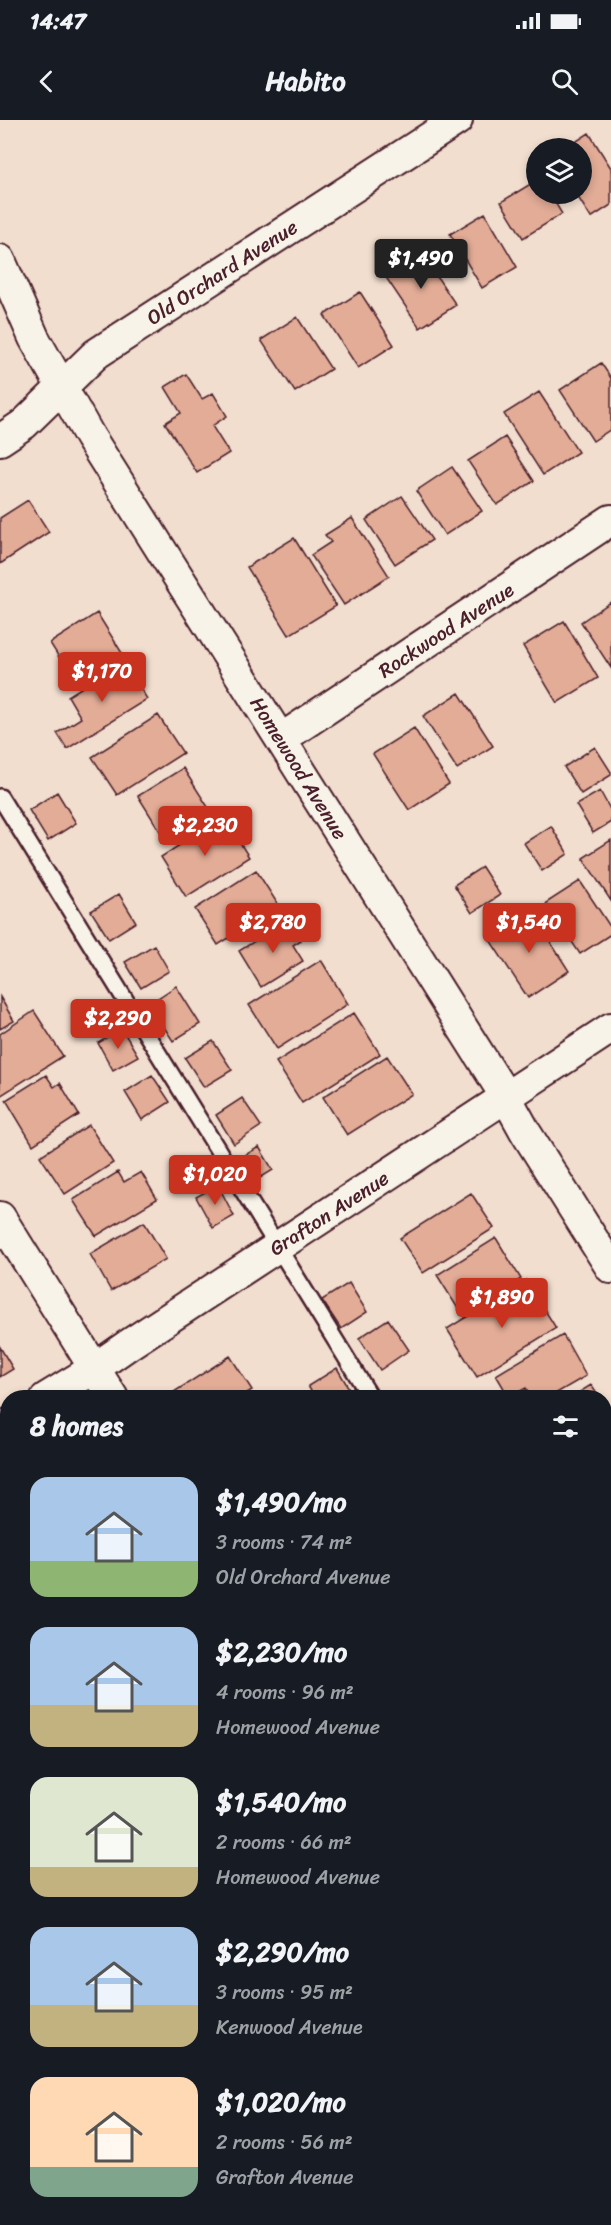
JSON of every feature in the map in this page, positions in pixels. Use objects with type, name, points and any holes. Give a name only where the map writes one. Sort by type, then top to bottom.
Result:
[{"type":"street","name":"Old Orchard Avenue","points":[[0,440],[24,424],[96,354],[457,120]]},
{"type":"street","name":"Homewood Avenue","points":[[0,260],[33,339],[90,437],[506,1097],[611,1268]]},
{"type":"street","name":"Rockwood Avenue","points":[[281,739],[611,520]]},
{"type":"street","name":"Grafton Avenue","points":[[59,1390],[611,1029]]},
{"type":"street","points":[[0,1217],[108,1390]]},
{"type":"lane","points":[[0,797],[366,1390]]},
{"type":"building","points":[[589,133],[611,168],[611,205],[591,218],[582,204],[592,204],[592,138],[581,138]]},
{"type":"building","points":[[526,187],[526,204],[556,204],[562,214],[523,238],[501,202]]},
{"type":"building","points":[[485,213],[517,267],[482,288],[450,234]]},
{"type":"building","points":[[421,253],[456,305],[420,328],[385,276]]},
{"type":"building","points":[[360,292],[394,345],[358,368],[324,315]]},
{"type":"building","points":[[297,317],[331,369],[295,392],[261,340]]},
{"type":"building","points":[[601,363],[611,378],[611,429],[593,441],[560,390]]},
{"type":"building","points":[[186,374],[202,399],[213,393],[227,416],[212,426],[229,453],[197,473],[165,423],[181,413],[165,387]]},
{"type":"building","points":[[539,392],[578,452],[543,475],[504,414]]},
{"type":"building","points":[[505,437],[534,481],[497,505],[468,461]]},
{"type":"building","points":[[452,467],[482,511],[445,535],[416,491]]},
{"type":"building","points":[[402,496],[432,540],[395,564],[366,520]]},
{"type":"building","points":[[28,500],[49,532],[0,564],[0,518]]},
{"type":"building","points":[[352,518],[389,576],[344,605],[311,555],[331,542],[325,535]]},
{"type":"building","points":[[294,538],[336,606],[289,635],[247,567]]},
{"type":"building","points":[[611,602],[611,668],[581,622]]},
{"type":"building","points":[[97,613],[122,653],[75,683],[50,643]]},
{"type":"building","points":[[564,621],[598,678],[557,703],[523,646]]},
{"type":"building","points":[[124,661],[147,699],[67,749],[57,733],[81,718],[68,696]]},
{"type":"building","points":[[459,693],[493,746],[457,769],[423,716]]},
{"type":"building","points":[[158,715],[183,753],[117,795],[92,757]]},
{"type":"building","points":[[414,728],[449,784],[409,810],[373,754]]},
{"type":"building","points":[[595,747],[611,775],[581,794],[564,767]]},
{"type":"building","points":[[183,768],[208,807],[163,836],[138,796]]},
{"type":"building","points":[[600,791],[611,811],[611,822],[593,833],[576,805]]},
{"type":"building","points":[[57,792],[76,823],[48,841],[29,810]]},
{"type":"building","points":[[223,817],[249,857],[186,897],[161,857]]},
{"type":"building","points":[[551,826],[568,854],[542,871],[524,843]]},
{"type":"building","points":[[611,840],[611,901],[583,858]]},
{"type":"building","points":[[482,867],[500,895],[472,913],[454,885]]},
{"type":"building","points":[[256,870],[279,906],[218,945],[195,909]]},
{"type":"building","points":[[580,881],[611,928],[611,934],[580,954],[546,903]]},
{"type":"building","points":[[119,894],[136,922],[109,939],[91,911]]},
{"type":"building","points":[[530,910],[569,971],[528,998],[488,937]]},
{"type":"building","points":[[288,920],[301,940],[293,945],[303,961],[261,987],[239,951]]},
{"type":"building","points":[[154,945],[169,971],[141,988],[125,962]]},
{"type":"building","points":[[321,960],[348,1004],[277,1049],[249,1005]]},
{"type":"building","points":[[176,986],[200,1024],[173,1041],[149,1004]]},
{"type":"building","points":[[0,997],[14,1021],[0,1029]]},
{"type":"building","points":[[34,1011],[63,1056],[0,1096],[0,1034]]},
{"type":"building","points":[[354,1013],[380,1054],[302,1103],[276,1062]]},
{"type":"building","points":[[122,1029],[138,1056],[113,1070],[98,1043]]},
{"type":"building","points":[[213,1041],[232,1070],[204,1087],[185,1058]]},
{"type":"building","points":[[387,1056],[412,1094],[347,1135],[323,1097]]},
{"type":"building","points":[[46,1075],[54,1087],[60,1083],[79,1115],[33,1145],[6,1100]]},
{"type":"building","points":[[152,1075],[170,1102],[142,1120],[125,1092]]},
{"type":"building","points":[[242,1098],[261,1126],[234,1144],[216,1115]]},
{"type":"building","points":[[89,1125],[113,1163],[65,1194],[40,1156]]},
{"type":"building","points":[[259,1147],[273,1170],[252,1183],[238,1159]]},
{"type":"building","points":[[118,1172],[124,1182],[141,1172],[157,1199],[96,1236],[73,1200]]},
{"type":"building","points":[[218,1185],[234,1216],[213,1228],[196,1197]]},
{"type":"building","points":[[471,1193],[494,1228],[423,1273],[400,1238]]},
{"type":"building","points":[[144,1222],[166,1259],[111,1291],[90,1254]]},
{"type":"building","points":[[496,1238],[521,1279],[462,1315],[437,1275]]},
{"type":"building","points":[[526,1280],[556,1328],[477,1377],[447,1329]]},
{"type":"building","points":[[349,1283],[367,1312],[341,1329],[322,1300]]},
{"type":"building","points":[[388,1319],[409,1350],[380,1370],[359,1338]]},
{"type":"building","points":[[563,1335],[586,1376],[562,1390],[527,1390],[526,1388],[505,1390],[496,1375]]},
{"type":"building","points":[[0,1347],[13,1369],[0,1377]]},
{"type":"building","points":[[230,1356],[252,1390],[177,1390]]},
{"type":"building","points":[[337,1368],[350,1390],[310,1390],[308,1386]]},
{"type":"building","points":[[591,1385],[594,1390],[583,1390]]}]
